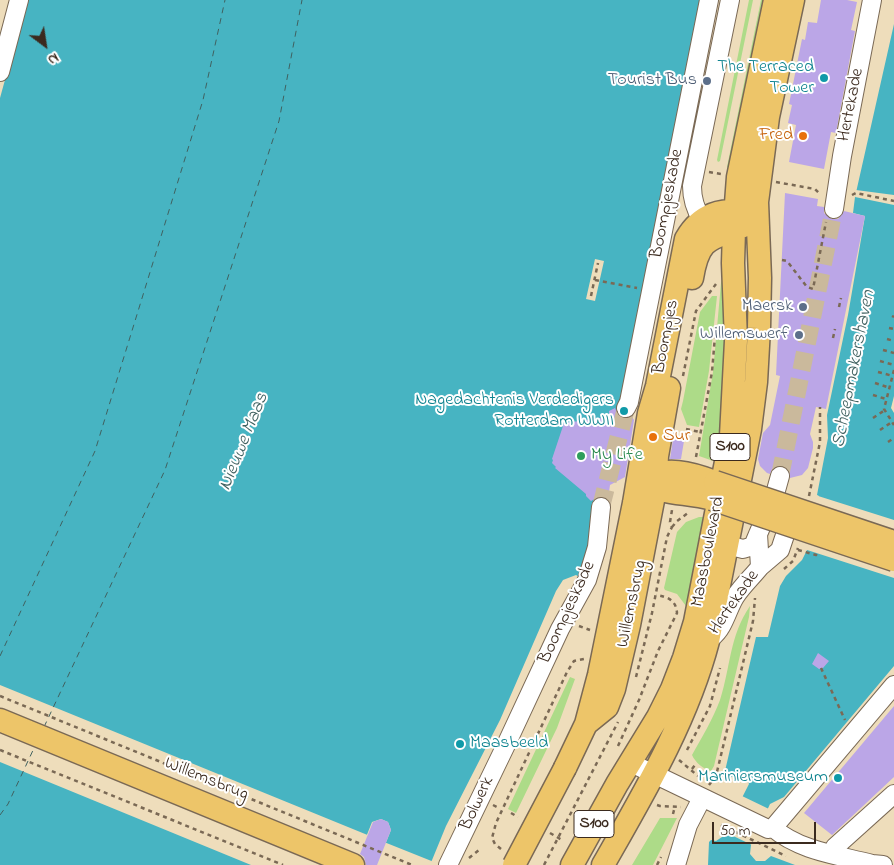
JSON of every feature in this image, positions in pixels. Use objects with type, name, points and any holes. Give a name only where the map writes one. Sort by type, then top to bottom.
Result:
[{"type":"main road","name":"S100","points":[[734,220],[738,177],[775,0]]},
{"type":"main road","name":"S100","points":[[757,214],[762,156],[768,117],[793,0]]},
{"type":"main road","name":"Boompjes","points":[[649,481],[648,419],[657,386],[686,239],[702,220],[714,213],[750,223],[757,214]]},
{"type":"main road","name":"Maasboulevard","points":[[603,865],[642,797],[685,710],[708,641],[750,429],[758,355],[760,278],[757,214]]},
{"type":"main road","name":"Boompjes","points":[[649,481],[697,254],[703,245],[722,234],[734,220]]},
{"type":"main road","name":"Maasboulevard","points":[[572,865],[617,784],[623,758],[658,717],[676,680],[690,639],[731,436],[736,341],[728,262],[734,220]]},
{"type":"main road","points":[[693,273],[701,268],[728,262]]},
{"type":"main road","points":[[649,481],[673,493],[707,497],[894,542]]},
{"type":"main road","name":"Willemsbrug","points":[[514,865],[586,724],[649,481]]},
{"type":"main road","points":[[707,497],[894,560]]},
{"type":"main road","name":"Willemsbrug","points":[[0,720],[353,865]]},
{"type":"street","points":[[0,72],[19,0]]},
{"type":"street","name":"Boompjeskade","points":[[626,408],[629,402],[709,0]]},
{"type":"street","name":"Boompjeskade","points":[[702,220],[693,202],[692,186],[730,0]]},
{"type":"street","name":"Hertekade","points":[[839,203],[844,146],[872,0]]},
{"type":"street","name":"Hertekade","points":[[727,545],[743,549],[753,546],[775,494],[780,476]]},
{"type":"street","name":"Boompjeskade","points":[[520,716],[560,629],[587,580],[599,540],[602,507]]},
{"type":"street","points":[[760,567],[780,550],[788,529]]},
{"type":"street","name":"Hertekade","points":[[708,641],[719,632],[724,617],[735,597],[760,567],[758,534]]},
{"type":"street","points":[[762,832],[894,685]]},
{"type":"street","name":"Bolwerk","points":[[448,865],[520,716]]},
{"type":"street","points":[[623,758],[652,775],[705,788],[728,810],[762,832],[784,837],[797,844],[831,854],[883,865]]},
{"type":"street","points":[[676,865],[688,825],[705,788]]},
{"type":"street","points":[[831,854],[835,847],[894,794]]},
{"type":"path","points":[[776,182],[815,189]]},
{"type":"path","points":[[782,260],[787,261],[807,287],[813,289],[830,204],[839,203],[856,193],[894,200]]},
{"type":"path","name":"Boompjes","points":[[682,380],[696,311],[719,279],[728,262]]},
{"type":"path","points":[[591,296],[598,263]]},
{"type":"path","points":[[595,280],[643,289]]},
{"type":"path","points":[[839,307],[841,298]]},
{"type":"path","points":[[889,328],[894,329]]},
{"type":"path","points":[[833,338],[835,329]]},
{"type":"path","points":[[886,339],[894,341]]},
{"type":"path","points":[[883,350],[894,352]]},
{"type":"path","points":[[880,361],[894,364]]},
{"type":"path","points":[[880,430],[893,424],[885,410],[894,370]]},
{"type":"path","points":[[878,372],[893,376]]},
{"type":"path","points":[[875,383],[890,388]]},
{"type":"path","points":[[873,395],[887,399]]},
{"type":"path","points":[[819,415],[820,407]]},
{"type":"path","points":[[873,418],[885,410]]},
{"type":"path","points":[[686,429],[700,432]]},
{"type":"path","points":[[888,442],[894,438]]},
{"type":"path","points":[[696,456],[698,448]]},
{"type":"path","points":[[672,527],[707,497]]},
{"type":"path","name":"Willemsbrug","points":[[656,595],[668,537],[672,527],[670,522],[672,504]]},
{"type":"path","points":[[798,550],[816,554]]},
{"type":"path","name":"Maasboulevard","points":[[623,758],[630,725],[658,652],[677,613],[676,606],[671,599],[656,595]]},
{"type":"path","points":[[674,756],[705,788],[716,776],[753,620],[755,600]]},
{"type":"path","points":[[572,623],[596,633]]},
{"type":"path","points":[[492,841],[492,835],[506,802],[567,672],[574,661],[580,658],[590,659]]},
{"type":"path","points":[[822,668],[847,723]]},
{"type":"path","name":"Willemsbrug","points":[[0,696],[412,865]]},
{"type":"path","points":[[544,865],[621,715]]},
{"type":"path","points":[[0,750],[283,865]]},
{"type":"path","points":[[692,769],[695,765]]},
{"type":"path","points":[[501,800],[506,802]]},
{"type":"path","points":[[654,803],[660,806],[686,808]]},
{"type":"path","points":[[673,814],[674,810]]},
{"type":"path","points":[[727,828],[762,832],[761,844]]},
{"type":"path","points":[[470,858],[480,850]]},
{"type":"path","points":[[775,858],[777,852]]},
{"type":"green space","points":[[749,0],[753,0],[720,161],[718,162],[717,160]]},
{"type":"green space","points":[[761,0],[770,0],[730,169],[728,169],[727,167]]},
{"type":"green space","points":[[728,274],[719,463],[699,456],[713,372],[721,283],[723,277]]},
{"type":"green space","points":[[712,296],[717,296],[709,371],[699,427],[687,425],[681,409],[700,312]]},
{"type":"green space","points":[[699,517],[705,517],[686,606],[677,594],[664,588],[677,532],[686,522]]},
{"type":"green space","points":[[750,606],[714,766],[711,771],[700,765],[692,755],[711,721],[720,700],[734,640]]},
{"type":"green space","points":[[570,677],[575,679],[557,728],[516,813],[508,809]]},
{"type":"green space","points":[[660,818],[677,818],[653,865],[632,865]]},
{"type":"water","name":"Nieuwe Maas","points":[[27,0],[700,0],[622,391],[594,508],[596,523],[581,578],[576,575],[563,580],[556,591],[500,720],[446,826],[430,865],[377,865],[391,830],[388,822],[381,819],[372,822],[355,865],[0,865],[0,98]]},
{"type":"water","name":"Scheepmakershaven","points":[[894,24],[894,396],[891,408],[894,413],[894,666],[784,797],[770,804],[751,845],[750,854],[756,861],[765,861],[771,856],[795,865],[708,865],[709,842],[711,840],[716,841],[722,837],[749,784],[748,781],[736,775],[732,777],[727,775],[725,771],[756,637],[768,637],[780,586],[786,576],[802,560],[807,550],[819,496],[817,495],[828,438],[827,415],[848,315],[865,216],[853,213],[855,197]]},
{"type":"pier","points":[[856,190],[894,195],[894,205],[855,197]]},
{"type":"pier","points":[[595,259],[604,261],[595,301],[586,299]]},
{"type":"pier","points":[[815,495],[894,520],[894,578],[804,549]]},
{"type":"pier","points":[[0,685],[370,836],[358,865],[251,865],[0,762]]},
{"type":"pier","points":[[742,796],[769,809],[752,845],[725,832],[727,828],[725,827]]},
{"type":"pier","points":[[384,842],[434,862],[433,865],[374,865]]},
{"type":"building","name":"The Terraced Tower","points":[[821,0],[857,2],[851,30],[855,31],[836,133],[831,132],[824,169],[789,162],[796,125],[788,123],[792,105],[789,104],[802,39],[805,40],[808,22],[817,23]]},
{"type":"building","name":"Willemswerf","points":[[785,193],[818,199],[817,206],[824,207],[824,213],[832,219],[838,219],[844,211],[865,216],[826,409],[816,407],[810,434],[813,448],[808,468],[802,475],[790,478],[788,469],[782,466],[772,469],[770,474],[767,473],[760,466],[758,459],[763,433],[770,425],[780,376],[776,375]]},
{"type":"building","points":[[615,408],[621,417],[626,419],[632,417],[634,420],[625,477],[610,485],[608,499],[602,496],[591,501],[586,494],[555,468],[552,459],[564,423],[601,418]]},
{"type":"building","points":[[674,433],[684,441],[681,459],[670,459]]},
{"type":"building","points":[[818,653],[829,661],[823,668],[819,669],[812,664]]},
{"type":"building","points":[[894,706],[894,777],[832,835],[804,813]]},
{"type":"building","points":[[381,819],[388,822],[391,830],[377,865],[366,865],[364,857],[360,854],[373,822]]},
{"type":"ferry route","points":[[0,656],[95,451],[203,100],[225,0]]},
{"type":"ferry route","points":[[44,727],[165,470],[279,121],[302,0]]},
{"type":"ferry route","points":[[0,815],[8,804],[35,746]]},
{"type":"tunnel","points":[[780,476],[834,209]]},
{"type":"tunnel","points":[[601,507],[626,408]]},
{"type":"place","name":"The Terraced Tower","points":[[824,78]]},
{"type":"place","name":"Tourist Bus","points":[[707,81]]},
{"type":"place","name":"Fred","points":[[803,136]]},
{"type":"place","name":"Maersk","points":[[803,307]]},
{"type":"place","name":"Willemswerf","points":[[799,335]]},
{"type":"place","name":"Nagedachtenis Verdedigers Rotterdam WWII","points":[[624,411]]},
{"type":"place","name":"Sur","points":[[653,437]]},
{"type":"place","name":"My Life","points":[[581,456]]},
{"type":"place","name":"Maasbeeld","points":[[460,744]]},
{"type":"place","name":"Mariniersmuseum","points":[[838,778]]}]
